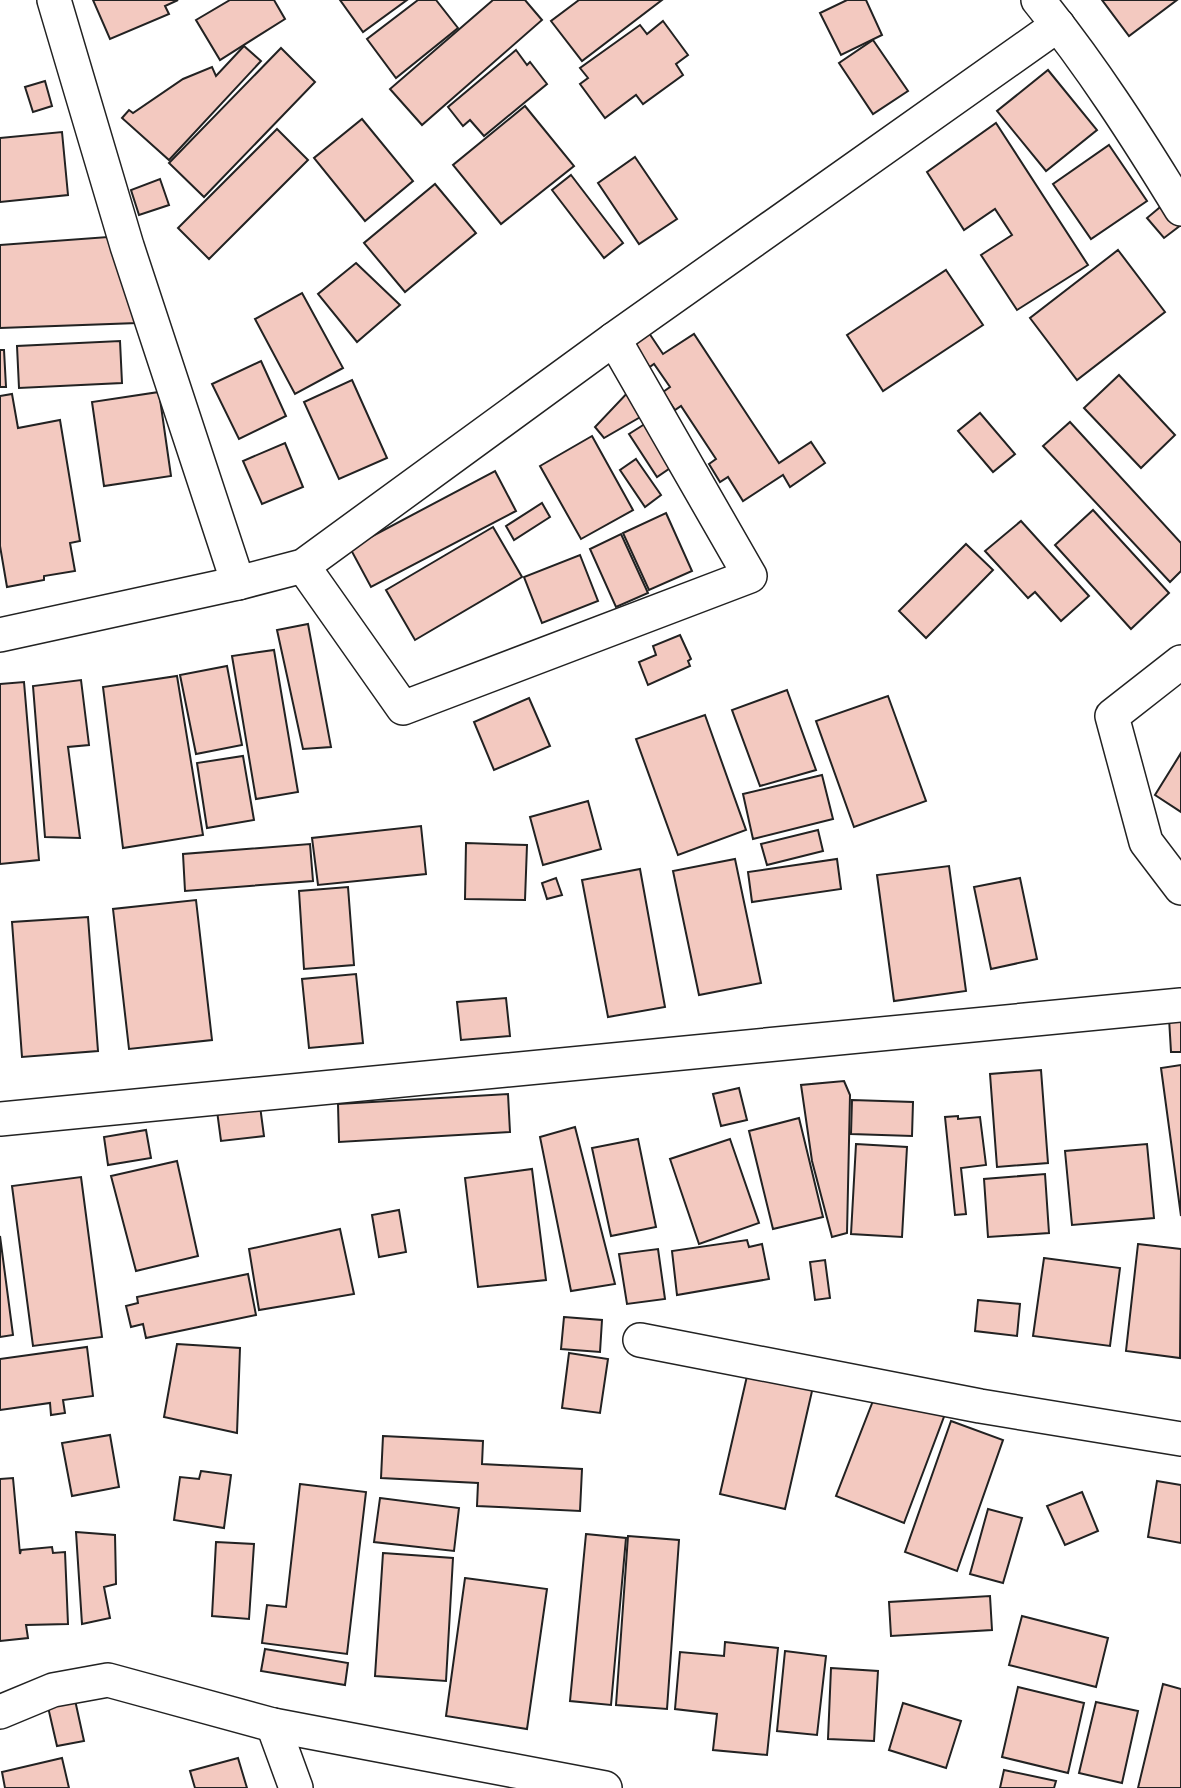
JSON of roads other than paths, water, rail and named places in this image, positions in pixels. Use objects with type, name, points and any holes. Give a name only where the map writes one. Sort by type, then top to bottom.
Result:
[{"type":"street","points":[[54,0],[127,246],[238,583]]},
{"type":"street","points":[[0,635],[238,583],[303,566],[614,339],[1048,13],[1137,136],[1181,209]]},
{"type":"street","points":[[303,566],[403,708],[750,576],[614,339]]},
{"type":"street","points":[[1181,662],[1112,716],[1146,842],[1181,888]]},
{"type":"street","points":[[0,1119],[1181,1004]]},
{"type":"street","points":[[640,1339],[980,1406],[1181,1439]]},
{"type":"street","points":[[0,1712],[53,1690],[108,1680],[273,1725],[605,1788]]},
{"type":"street","points":[[273,1725],[296,1788]]}]
